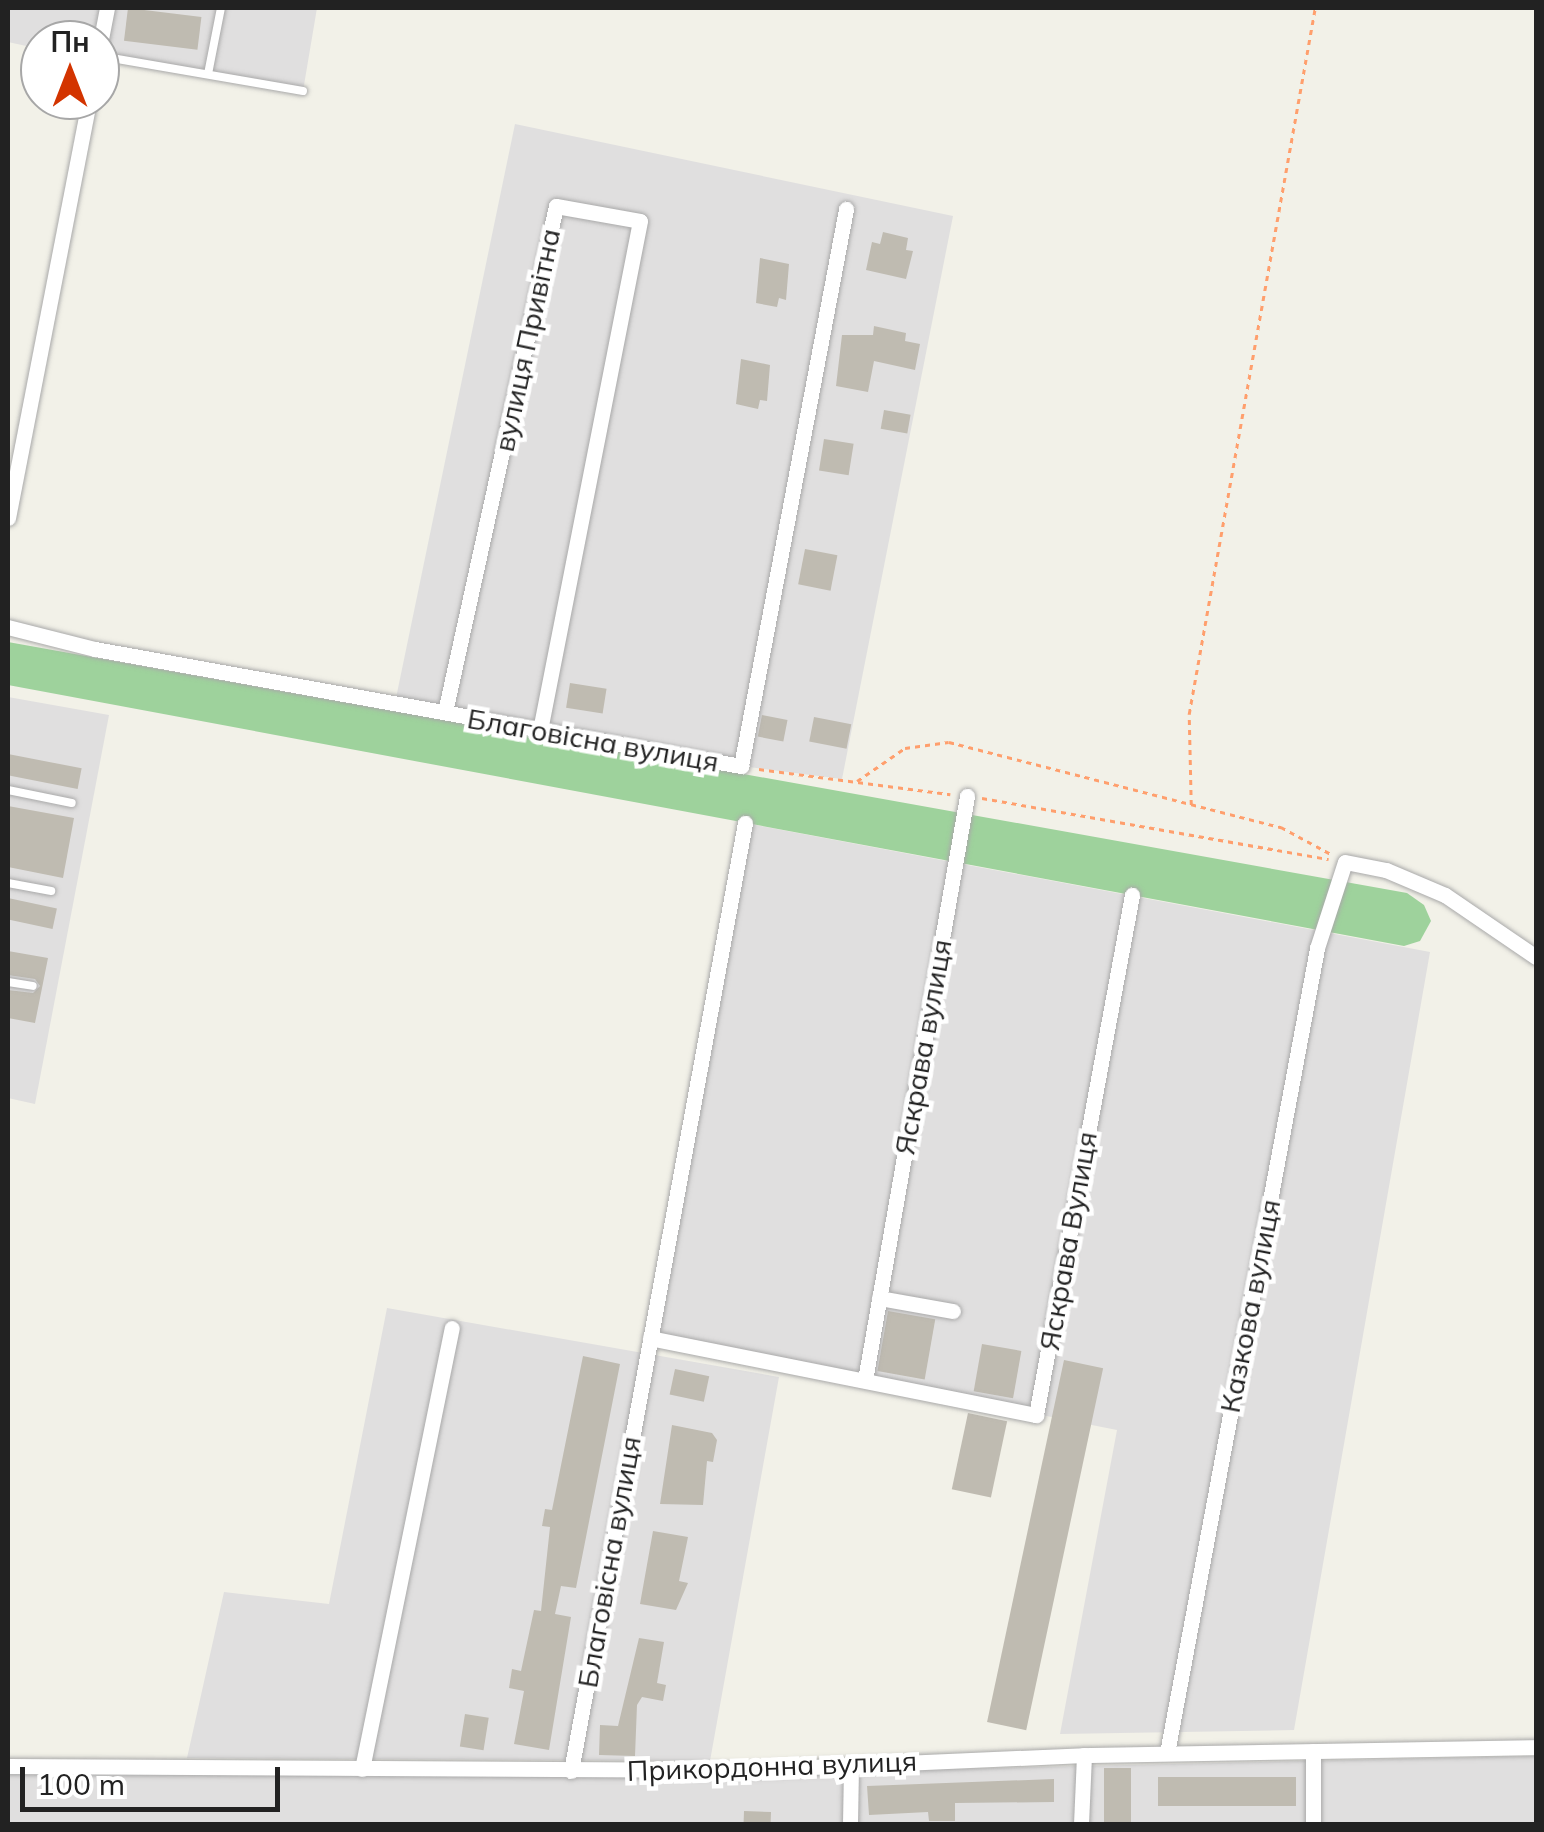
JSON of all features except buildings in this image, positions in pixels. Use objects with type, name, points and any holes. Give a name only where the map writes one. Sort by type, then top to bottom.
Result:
[{"type":"street","points":[[8,518],[85,120]]},
{"type":"street","name":"вулиця Привітна","points":[[445,712],[556,206],[640,222],[540,730]]},
{"type":"street","name":"Благовісна вулиця","points":[[8,627],[96,649],[741,766],[846,209]]},
{"type":"street","name":"Яскрава вулиця","points":[[865,1380],[967,796]]},
{"type":"street","name":"Благовісна вулиця","points":[[571,1771],[745,823]]},
{"type":"street","points":[[1345,862],[1386,870],[1444,895],[1536,958]]},
{"type":"street","name":"Казкова вулиця","points":[[1167,1753],[1317,948],[1345,862]]},
{"type":"street","name":"Яскрава Вулиця","points":[[865,1380],[1036,1415],[1132,895]]},
{"type":"street","points":[[879,1298],[954,1311]]},
{"type":"street","points":[[362,1769],[452,1328]]},
{"type":"street","points":[[650,1338],[865,1380]]},
{"type":"street","name":"Прикордонна вулиця","points":[[8,1766],[571,1771],[851,1766],[1084,1755],[1536,1747]]},
{"type":"street","points":[[1312,1824],[1313,1752]]},
{"type":"street","points":[[1080,1824],[1084,1755]]},
{"type":"street","points":[[850,1824],[851,1766]]},
{"type":"lane","points":[[208,74],[221,8]]},
{"type":"lane","points":[[120,59],[303,91]]},
{"type":"lane","points":[[8,790],[72,803]]},
{"type":"lane","points":[[8,883],[51,891]]},
{"type":"lane","points":[[8,982],[33,986]]},
{"type":"path","points":[[1192,805],[1189,714],[1315,8]]},
{"type":"path","points":[[855,782],[905,748],[949,742],[1281,827],[1345,862]]},
{"type":"path","points":[[741,766],[967,796],[1345,862]]},
{"type":"shaded area","points":[[8,8],[317,8],[303,91],[120,59],[120,20],[20,20],[20,45],[8,42]]},
{"type":"shaded area","points":[[515,124],[953,216],[842,779],[741,766],[396,698]]},
{"type":"shaded area","points":[[8,697],[109,715],[35,1104],[8,1098]]},
{"type":"shaded area","points":[[745,823],[1430,952],[1294,1730],[1060,1734],[1117,1430],[650,1338]]},
{"type":"shaded area","points":[[387,1308],[779,1377],[710,1761],[187,1758],[224,1592],[329,1604]]},
{"type":"shaded area","points":[[1536,1756],[1536,1824],[8,1824],[8,1774],[853,1771]]},
{"type":"green space","points":[[8,642],[1407,893],[1424,905],[1431,921],[1420,941],[1404,946],[8,685]]}]
